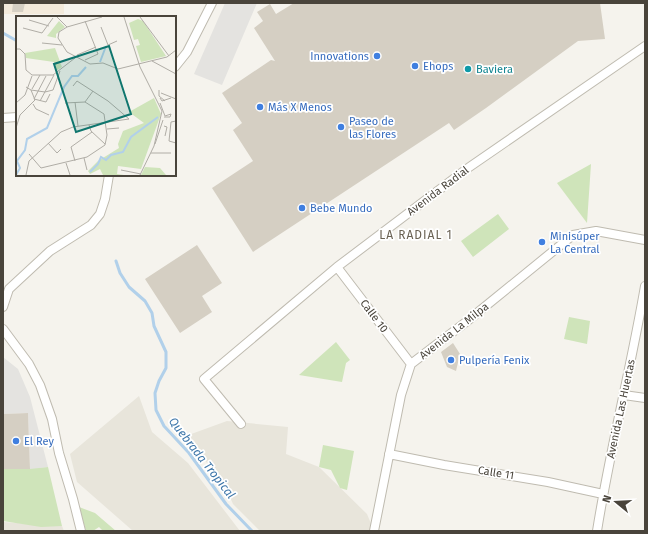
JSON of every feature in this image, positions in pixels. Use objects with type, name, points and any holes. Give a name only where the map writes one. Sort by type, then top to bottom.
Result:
[{"type":"street","points":[[176,66],[187,52],[212,3]]},
{"type":"street","name":"Avenida Radial","points":[[241,424],[204,379],[337,267],[468,168],[645,46]]},
{"type":"street","points":[[3,118],[16,117]]},
{"type":"street","points":[[3,307],[9,289],[50,250],[91,225],[100,214],[105,199],[109,176]]},
{"type":"street","name":"Avenida La Milpa","points":[[374,531],[401,395],[411,364],[466,322],[573,235],[596,231],[645,240]]},
{"type":"street","name":"Calle 10","points":[[337,267],[411,364]]},
{"type":"street","name":"Avenida Las Huertas","points":[[598,531],[603,494],[645,286]]},
{"type":"street","points":[[3,329],[29,364],[40,385],[52,419],[59,453],[81,531]]},
{"type":"street","points":[[624,395],[645,398]]},
{"type":"street","name":"Calle 11","points":[[389,454],[444,465],[548,482],[603,494]]},
{"type":"shaded area","points":[[3,3],[64,3],[64,14],[3,14]]},
{"type":"shaded area","points":[[225,3],[257,3],[222,85],[194,74]]},
{"type":"shaded area","points":[[3,357],[18,369],[30,397],[48,467],[30,469],[28,413],[3,414]]},
{"type":"shaded area","points":[[139,396],[152,432],[188,463],[240,531],[133,531],[77,482],[70,454]]},
{"type":"shaded area","points":[[227,421],[288,427],[286,454],[319,467],[367,514],[374,531],[260,531],[233,504],[222,479],[183,437]]},
{"type":"shaded area","points":[[3,522],[62,526],[64,531],[3,531]]},
{"type":"green space","points":[[591,164],[587,223],[557,183]]},
{"type":"green space","points":[[498,214],[509,229],[473,257],[461,241]]},
{"type":"green space","points":[[569,317],[590,321],[587,344],[564,339]]},
{"type":"green space","points":[[336,342],[350,360],[346,363],[342,382],[299,375]]},
{"type":"green space","points":[[323,445],[354,451],[347,490],[340,488],[331,470],[319,467]]},
{"type":"green space","points":[[48,467],[62,526],[41,527],[3,521],[3,469]]},
{"type":"green space","points":[[79,507],[95,513],[116,531],[103,531],[99,527],[93,531],[86,531]]},
{"type":"building","points":[[13,3],[25,3],[23,12],[12,12]]},
{"type":"building","name":"Paseo de las Flores","points":[[294,3],[600,3],[605,39],[578,41],[454,130],[449,123],[253,252],[212,188],[253,161],[233,130],[242,123],[222,93],[271,60],[275,61],[254,28],[263,21],[257,12],[270,4],[276,14]]},
{"type":"building","points":[[197,245],[222,283],[202,296],[212,312],[180,333],[145,279]]},
{"type":"building","name":"Pulpería Fenix","points":[[453,343],[460,354],[456,371],[447,367],[441,352]]},
{"type":"building","name":"El Rey","points":[[28,413],[30,469],[3,469],[3,414]]},
{"type":"waterway","name":"Quebrada Tropical","points":[[3,33],[16,40]]},
{"type":"waterway","name":"Quebrada Tropical","points":[[116,261],[120,273],[129,287],[145,301],[152,313],[154,326],[166,352],[166,368],[155,393],[156,410],[164,426],[189,453],[226,504],[252,531]]},
{"type":"place","name":"Innovations","points":[[377,56]]},
{"type":"place","name":"Ehops","points":[[415,66]]},
{"type":"place","name":"Baviera","points":[[468,69]]},
{"type":"place","name":"Más X Menos","points":[[260,107]]},
{"type":"place","name":"Paseo de las Flores","points":[[341,127]]},
{"type":"place","name":"Bebe Mundo","points":[[302,208]]},
{"type":"place","name":"Minisúper La Central","points":[[542,242]]},
{"type":"place","name":"Pulpería Fenix","points":[[451,360]]},
{"type":"place","name":"El Rey","points":[[16,441]]},
{"type":"district","name":"LA RADIAL 1","points":[[416,235]]}]
